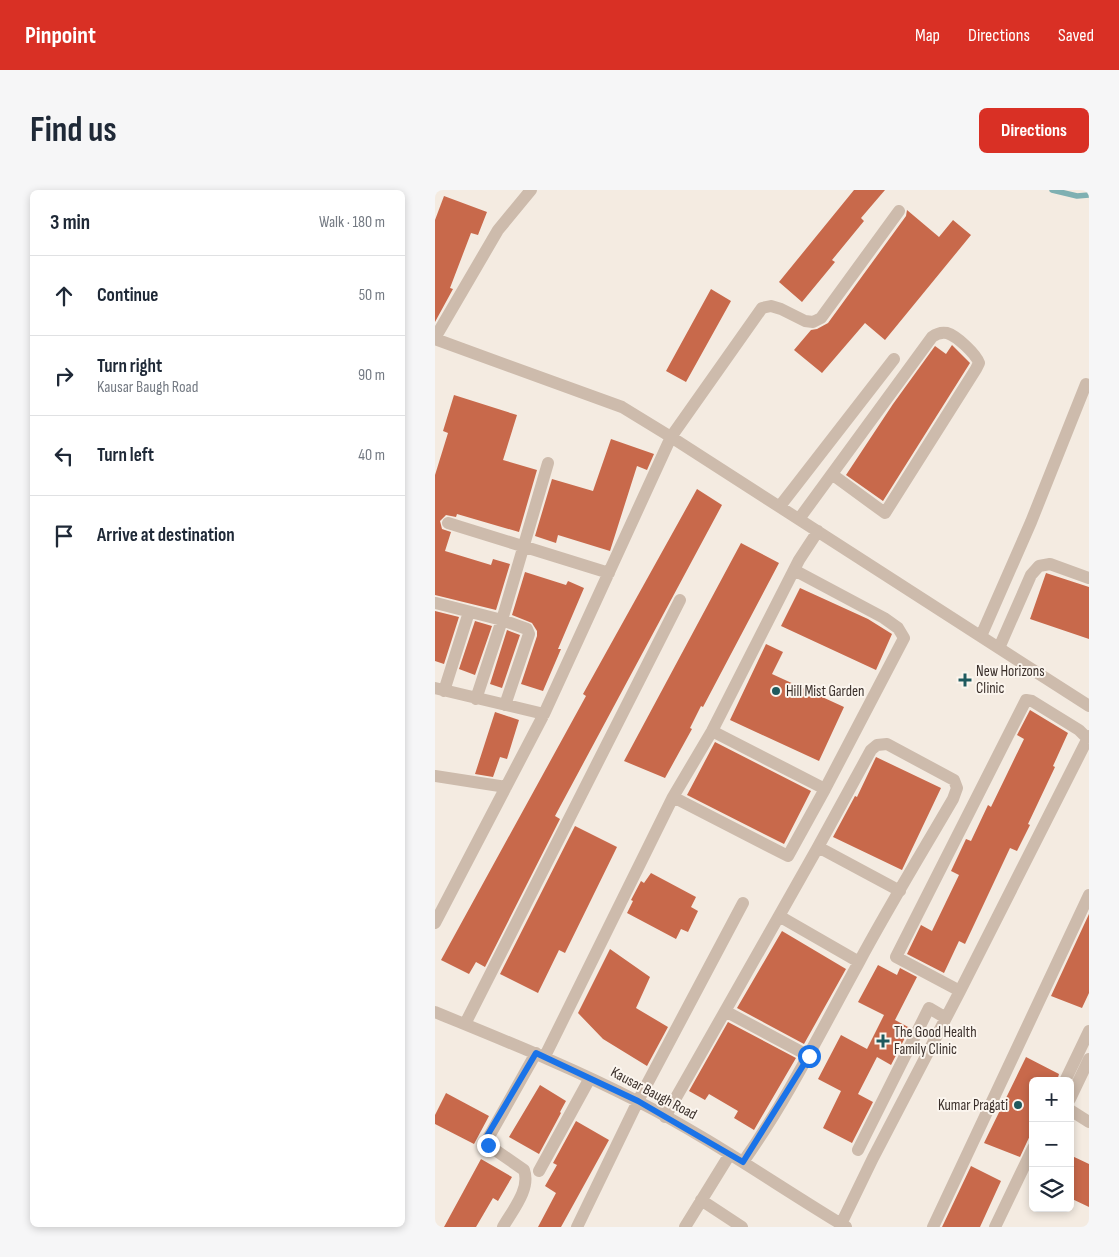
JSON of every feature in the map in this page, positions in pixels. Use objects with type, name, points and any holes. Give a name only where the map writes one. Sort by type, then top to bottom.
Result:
[{"type":"street","points":[[531,190],[498,230],[435,338],[622,407],[1089,706]]},
{"type":"street","points":[[435,923],[544,714],[671,437],[762,308],[771,306],[781,309],[805,321],[813,322],[821,318],[899,211]]},
{"type":"street","points":[[799,519],[932,337],[937,334],[947,333],[977,357],[979,363],[976,369],[885,513],[833,475]]},
{"type":"street","points":[[779,506],[894,359]]},
{"type":"street","points":[[981,636],[1031,522],[1086,384]]},
{"type":"street","points":[[476,698],[502,620],[548,463]]},
{"type":"street","points":[[448,523],[609,573]]},
{"type":"street","points":[[503,1227],[525,1187],[527,1177],[524,1170],[488,1145],[487,1140],[541,1055],[673,797],[712,731],[817,531]]},
{"type":"street","points":[[999,648],[1031,575],[1039,566],[1050,564],[1089,578]]},
{"type":"street","points":[[673,797],[788,856],[825,789],[904,638],[898,628],[884,618],[795,570]]},
{"type":"street","points":[[465,1024],[680,600]]},
{"type":"street","points":[[436,604],[502,620],[527,629],[529,634],[505,705]]},
{"type":"street","points":[[469,612],[440,689],[544,714]]},
{"type":"street","points":[[843,1226],[873,1158],[960,992],[1088,737],[1032,701],[1025,700],[896,957],[960,992]]},
{"type":"street","points":[[712,731],[825,789]]},
{"type":"street","points":[[665,1117],[871,750],[877,745],[887,744],[954,780],[957,788],[953,799],[859,962],[809,1056],[743,1162]]},
{"type":"street","points":[[435,776],[506,788]]},
{"type":"street","points":[[818,847],[900,891]]},
{"type":"street","points":[[933,1227],[1089,895]]},
{"type":"street","points":[[577,1227],[638,1101],[743,903]]},
{"type":"street","points":[[779,916],[859,962]]},
{"type":"street","points":[[859,1150],[929,1008],[946,1018]]},
{"type":"street","points":[[725,1011],[809,1056]]},
{"type":"street","name":"Kausar Baugh Road","points":[[435,1012],[541,1055],[638,1101],[743,1162],[825,1222],[843,1226]]},
{"type":"street","points":[[1067,1077],[1089,1031]]},
{"type":"street","points":[[1074,1091],[1089,1059]]},
{"type":"street","points":[[539,1171],[591,1078]]},
{"type":"street","points":[[889,1088],[905,1096]]},
{"type":"street","points":[[1074,1113],[1089,1122]]},
{"type":"street","points":[[685,1227],[730,1154]]},
{"type":"street","points":[[995,1227],[1029,1156]]},
{"type":"street","points":[[701,1200],[742,1227]]},
{"type":"building","points":[[854,190],[885,190],[861,218],[864,221],[832,260],[835,262],[802,302],[779,282]]},
{"type":"building","points":[[444,196],[487,212],[478,235],[471,233],[450,288],[453,289],[435,322],[435,220]]},
{"type":"building","points":[[907,210],[939,237],[953,220],[971,235],[885,340],[865,323],[822,373],[794,350],[811,330],[828,323],[906,216]]},
{"type":"building","points":[[711,289],[731,301],[686,382],[666,371]]},
{"type":"building","points":[[952,345],[970,363],[883,501],[846,475],[893,404],[935,346],[946,354]]},
{"type":"building","points":[[454,395],[517,415],[503,460],[537,470],[519,532],[457,514],[456,517],[446,515],[440,521],[442,529],[451,532],[445,551],[491,565],[493,559],[510,564],[496,610],[435,595],[435,475],[448,433],[443,431]]},
{"type":"building","points":[[611,439],[654,454],[647,470],[637,466],[610,551],[558,535],[556,543],[535,536],[552,479],[593,491]]},
{"type":"building","points":[[697,489],[722,505],[555,816],[560,819],[485,967],[476,962],[469,974],[441,960],[586,696],[583,694]]},
{"type":"building","points":[[741,543],[779,563],[703,707],[701,706],[690,728],[692,729],[665,778],[624,761]]},
{"type":"building","points":[[525,572],[566,585],[568,581],[584,588],[558,649],[561,649],[543,691],[521,684],[537,636],[537,631],[532,623],[512,615]]},
{"type":"building","points":[[1046,573],[1089,587],[1089,639],[1030,619]]},
{"type":"building","points":[[800,588],[868,619],[892,634],[876,670],[781,626]]},
{"type":"building","points":[[435,611],[459,617],[444,664],[435,661]]},
{"type":"building","points":[[475,621],[492,626],[475,675],[459,669]]},
{"type":"building","points":[[507,630],[520,635],[502,688],[490,684]]},
{"type":"building","name":"Hill Mist Garden","points":[[766,644],[783,652],[772,674],[844,707],[819,761],[730,720]]},
{"type":"building","points":[[1030,710],[1068,733],[1053,766],[1055,767],[1028,824],[1030,825],[1017,851],[1010,848],[965,944],[959,941],[944,973],[907,954],[921,925],[932,931],[959,875],[951,871],[966,839],[971,841],[988,805],[991,807],[1024,739],[1017,735]]},
{"type":"building","points":[[495,712],[519,720],[507,759],[500,757],[493,777],[475,774]]},
{"type":"building","points":[[715,742],[811,791],[784,844],[687,795]]},
{"type":"building","points":[[876,757],[941,788],[902,870],[833,837],[855,796],[857,797]]},
{"type":"building","points":[[575,826],[617,847],[565,953],[559,950],[538,993],[500,974]]},
{"type":"building","points":[[651,873],[696,897],[691,907],[698,911],[688,932],[681,929],[676,939],[627,913],[633,901],[631,900],[641,881],[644,883]]},
{"type":"building","points":[[1089,914],[1089,993],[1082,1008],[1051,996]]},
{"type":"building","points":[[782,931],[846,969],[804,1044],[737,1008]]},
{"type":"building","points":[[610,949],[650,977],[636,1008],[668,1027],[647,1066],[603,1039],[578,1013]]},
{"type":"building","points":[[878,965],[897,975],[900,968],[917,977],[895,1020],[910,1028],[891,1065],[877,1057],[858,1094],[873,1102],[852,1143],[823,1128],[841,1091],[818,1079],[841,1035],[867,1049],[884,1015],[858,1002]]},
{"type":"building","points":[[728,1022],[796,1058],[754,1130],[734,1118],[738,1111],[709,1094],[705,1100],[689,1091]]},
{"type":"building","name":"Kumar Pragati","points":[[1026,1057],[1059,1074],[1058,1077],[1029,1077],[1029,1138],[1020,1157],[984,1143]]},
{"type":"building","points":[[540,1085],[566,1101],[539,1154],[509,1137]]},
{"type":"building","points":[[446,1093],[489,1116],[474,1144],[435,1124],[435,1115]]},
{"type":"building","points":[[576,1121],[609,1140],[561,1227],[538,1227],[556,1193],[545,1186],[557,1165],[553,1163]]},
{"type":"building","points":[[1074,1157],[1089,1164],[1089,1207],[1074,1200]]},
{"type":"building","points":[[481,1159],[512,1177],[498,1201],[493,1198],[476,1227],[444,1227]]},
{"type":"building","points":[[971,1166],[1001,1181],[980,1227],[942,1227]]},
{"type":"waterway","points":[[1052,190],[1077,196],[1089,195]]},
{"type":"place","name":"New Horizons Clinic","points":[[965,680]]},
{"type":"place","name":"Hill Mist Garden","points":[[776,691]]},
{"type":"place","name":"The Good Health Family Clinic","points":[[883,1041]]},
{"type":"place","name":"Kumar Pragati","points":[[1018,1105]]},
{"type":"route","points":[[488,1145],[487,1136],[523,1078],[536,1053],[638,1101],[743,1162],[755,1146],[809,1056]]}]
